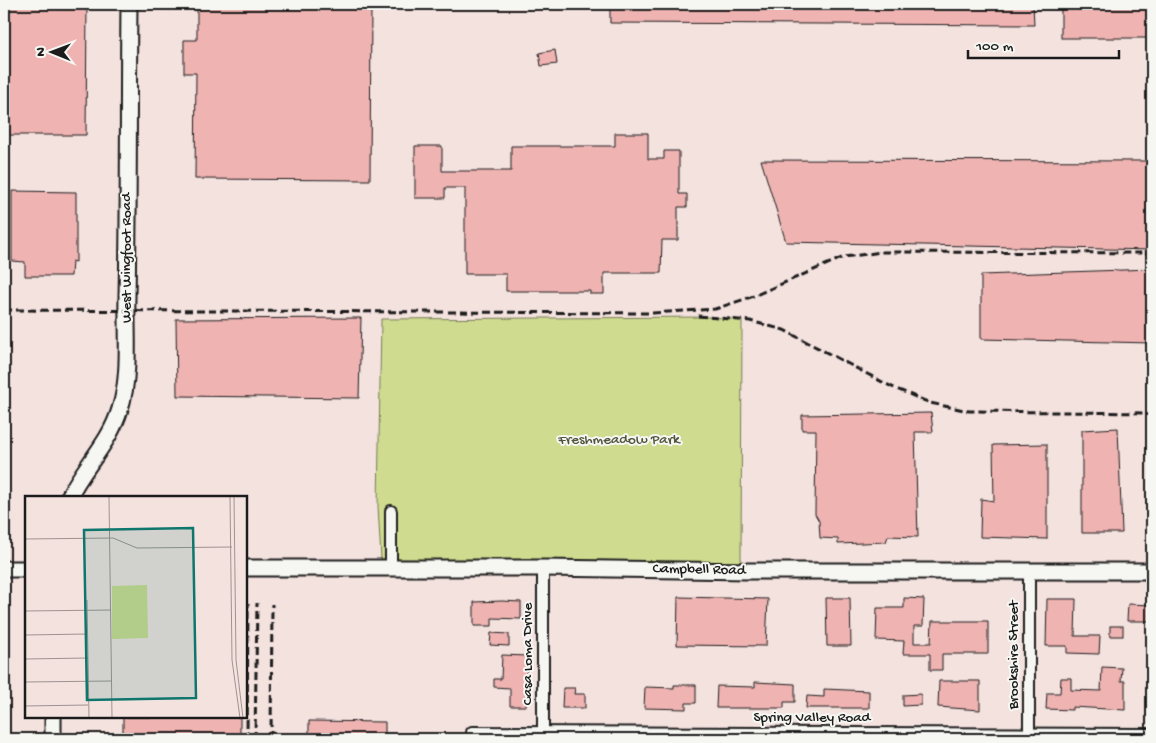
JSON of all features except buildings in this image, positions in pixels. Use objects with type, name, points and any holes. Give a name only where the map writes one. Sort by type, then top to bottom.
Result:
[{"type":"street","name":"West Wingfoot Road","points":[[70,496],[81,474],[102,448],[112,430],[121,406],[125,386],[129,4]]},
{"type":"street","points":[[391,512],[391,568]]},
{"type":"street","name":"Campbell Road","points":[[248,568],[1152,571]]},
{"type":"street","name":"Casa Loma Drive","points":[[543,568],[543,736]]},
{"type":"street","points":[[4,569],[25,569]]},
{"type":"street","name":"Brookshire Street","points":[[1029,570],[1029,736]]},
{"type":"street","points":[[53,739],[54,718]]},
{"type":"street","name":"Spring Valley Road","points":[[472,732],[543,736],[1029,736],[1152,734]]},
{"type":"green space","name":"Freshmeadow Park","points":[[713,317],[742,320],[741,564],[381,559],[378,506],[381,319]]},
{"type":"railway","points":[[4,310],[653,313],[715,309],[751,297],[844,257],[882,252],[1152,253]]},
{"type":"railway","points":[[698,316],[750,321],[784,330],[892,387],[930,403],[969,411],[1152,413]]},
{"type":"railway","points":[[255,739],[257,603]]},
{"type":"railway","points":[[271,739],[272,604]]},
{"type":"railway","points":[[247,718],[247,739]]}]
